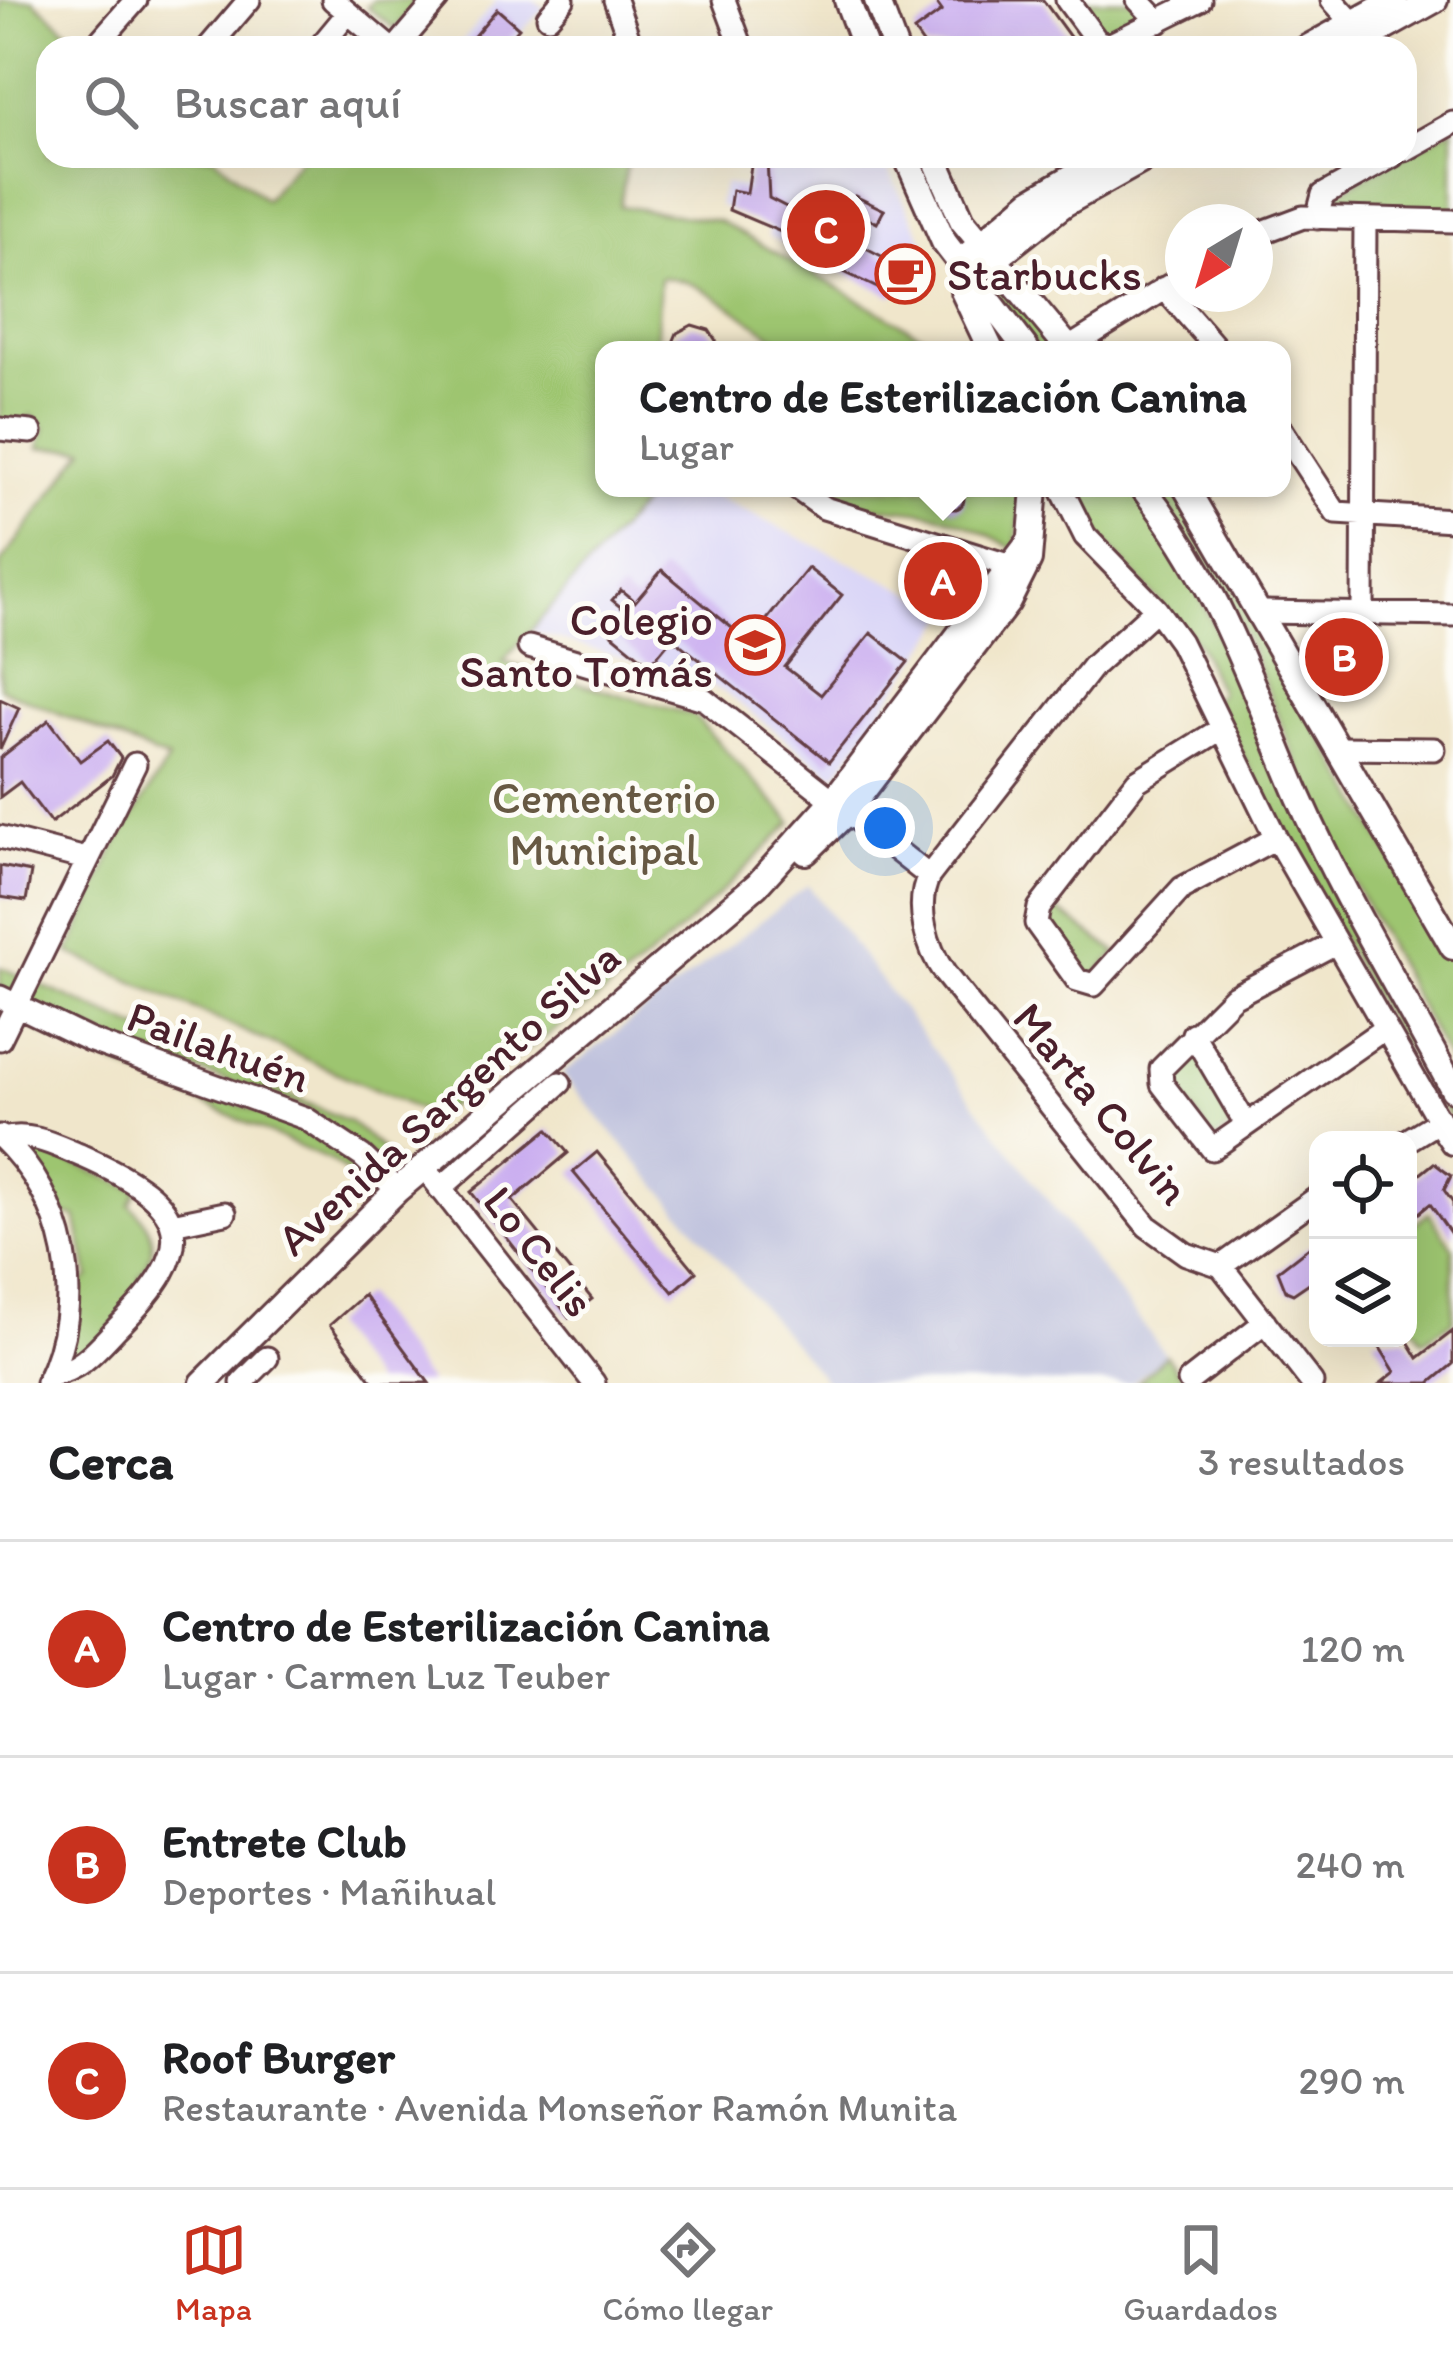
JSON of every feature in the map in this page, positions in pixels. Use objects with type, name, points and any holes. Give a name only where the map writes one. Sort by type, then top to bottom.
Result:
[{"type":"main road","points":[[848,0],[862,36]]},
{"type":"main road","points":[[877,0],[890,36]]},
{"type":"main road","points":[[1356,36],[1395,0]]},
{"type":"main road","points":[[1356,36],[1435,0]]},
{"type":"main road","points":[[911,168],[930,218],[972,287],[1020,341]]},
{"type":"main road","points":[[939,168],[953,206],[1063,341]]},
{"type":"main road","points":[[988,341],[972,287],[987,251],[1031,201],[1087,168]]},
{"type":"main road","points":[[1103,182],[1105,168]]},
{"type":"main road","points":[[987,251],[1128,168]]},
{"type":"main road","name":"Avenida Sargento Silva","points":[[840,807],[1004,608],[1026,566],[1034,497]]},
{"type":"main road","points":[[1148,497],[1192,558],[1232,629],[1308,816],[1453,1089]]},
{"type":"main road","points":[[1191,497],[1450,935]]},
{"type":"main road","name":"Avenida Sargento Silva","points":[[203,1383],[397,1190],[757,885],[810,848],[1030,541]]},
{"type":"street","points":[[104,36],[136,0]]},
{"type":"street","points":[[218,36],[249,0]]},
{"type":"street","points":[[404,36],[436,0]]},
{"type":"street","points":[[615,0],[628,36]]},
{"type":"street","points":[[724,0],[738,36]]},
{"type":"street","points":[[1067,0],[1092,36]]},
{"type":"street","points":[[1133,36],[1200,0]]},
{"type":"street","points":[[1331,0],[1356,36]]},
{"type":"street","points":[[1142,1],[1159,22]]},
{"type":"street","points":[[325,36],[341,7],[378,36]]},
{"type":"street","points":[[1417,143],[1453,123]]},
{"type":"street","points":[[1317,218],[1323,195],[1371,168]]},
{"type":"street","points":[[1273,225],[1317,218],[1453,220]]},
{"type":"street","points":[[1363,613],[1365,219]]},
{"type":"street","points":[[972,287],[1009,341]]},
{"type":"street","points":[[1083,341],[1165,289]]},
{"type":"street","points":[[1193,312],[1212,341]]},
{"type":"street","points":[[0,429],[31,432]]},
{"type":"street","points":[[1291,444],[1333,510],[1453,520]]},
{"type":"street","points":[[809,497],[824,508],[1011,566]]},
{"type":"street","points":[[1066,497],[1085,536],[1156,609],[1180,642],[1276,838],[1446,1131]]},
{"type":"street","points":[[529,647],[704,699],[840,807],[926,885],[1093,666],[1156,609]]},
{"type":"street","points":[[1261,611],[1453,615]]},
{"type":"street","points":[[1221,729],[1151,768],[1130,788],[1039,908],[1038,928],[1077,980],[1094,985],[1182,888],[1276,838]]},
{"type":"street","points":[[1339,748],[1434,749]]},
{"type":"street","points":[[0,1039],[7,1000],[135,764]]},
{"type":"street","points":[[0,837],[86,859]]},
{"type":"street","name":"Marta Colvin","points":[[926,885],[936,962],[1147,1226],[1186,1254],[1221,1266],[1312,1383]]},
{"type":"street","points":[[1336,943],[1233,997],[1161,1069],[1162,1084],[1210,1149],[1384,1029]]},
{"type":"street","name":"Pailahuén","points":[[7,1000],[128,1055],[305,1118],[362,1156],[397,1190]]},
{"type":"street","points":[[1193,1034],[1246,1124]]},
{"type":"street","name":"Avenida Sargento Silva","points":[[440,1189],[560,1083]]},
{"type":"street","points":[[2,1137],[35,1138],[119,1173],[151,1195],[172,1224],[173,1256],[159,1286],[80,1366],[49,1379]]},
{"type":"street","points":[[2,1137],[41,1188],[63,1245],[66,1317],[49,1379]]},
{"type":"street","name":"Lo Celis","points":[[424,1167],[594,1383]]},
{"type":"street","points":[[1221,1266],[1309,1203]]},
{"type":"street","points":[[172,1224],[225,1213]]},
{"type":"street","points":[[1189,1381],[1265,1322]]},
{"type":"street","points":[[242,1383],[267,1358]]},
{"type":"shaded area","points":[[497,0],[534,0],[544,8],[517,36],[466,36]]},
{"type":"shaded area","points":[[749,168],[887,168],[936,265],[892,296],[768,236],[770,229],[718,205],[724,184],[745,188]]},
{"type":"shaded area","name":"Colegio Santo Tomás","points":[[648,497],[716,497],[951,612],[835,776],[724,692],[697,679],[530,631]]},
{"type":"shaded area","points":[[808,885],[1166,1355],[1131,1383],[827,1383],[562,1074]]},
{"type":"green space","name":"Cementerio Municipal","points":[[0,0],[33,0],[74,36],[36,36],[36,168],[228,168],[265,200],[292,168],[626,168],[620,206],[719,221],[932,341],[783,341],[695,285],[660,278],[656,341],[595,341],[595,497],[648,497],[503,662],[693,715],[792,822],[646,960],[436,1117],[69,953],[116,845],[168,760],[0,688],[0,564],[85,449],[39,448],[45,428],[31,415],[21,426],[0,424]]},
{"type":"green space","points":[[373,0],[419,0],[395,29],[367,7]]},
{"type":"green space","points":[[1071,0],[1134,0],[1154,21],[1121,36],[1103,36]]},
{"type":"green space","points":[[1453,128],[1453,214],[1322,211],[1324,200],[1381,168],[1417,168],[1417,148]]},
{"type":"green space","points":[[992,272],[1053,341],[1031,341],[985,277]]},
{"type":"green space","points":[[835,497],[1022,497],[1016,550],[953,519]]},
{"type":"green space","points":[[1077,497],[1138,497],[1181,556],[1337,886],[1453,1107],[1453,1122],[1372,995],[1213,700],[1220,692],[1198,644],[1094,530]]},
{"type":"green space","points":[[1163,497],[1182,497],[1453,962],[1453,1070],[1319,817],[1235,611]]},
{"type":"green space","points":[[1048,903],[1117,953],[1089,981],[1040,912]]},
{"type":"green space","points":[[0,967],[350,1122],[408,1171],[398,1175],[304,1107],[122,1045],[0,988]]},
{"type":"green space","points":[[0,1008],[146,1073],[294,1127],[349,1162],[379,1187],[380,1196],[331,1161],[0,1013]]},
{"type":"green space","points":[[1192,1040],[1240,1120],[1214,1140],[1165,1072]]},
{"type":"green space","points":[[17,1140],[138,1190],[130,1205],[152,1239],[150,1257],[139,1277],[151,1288],[81,1358],[61,1363],[73,1291],[89,1277],[76,1217],[59,1214]]},
{"type":"green space","points":[[1429,1213],[1453,1248],[1453,1321],[1423,1341],[1417,1332],[1417,1222]]},
{"type":"green space","points":[[1166,1355],[1187,1383],[1137,1383]]},
{"type":"building","points":[[934,0],[1043,0],[1069,36],[918,36],[914,31],[942,11]]},
{"type":"building","points":[[497,9],[519,28],[512,36],[474,36]]},
{"type":"building","points":[[751,168],[767,168],[769,198],[901,266],[912,263],[919,276],[892,295],[784,243],[788,235],[729,210],[732,190],[747,193]]},
{"type":"building","points":[[855,196],[884,210],[877,223],[849,209]]},
{"type":"building","points":[[692,325],[709,330],[716,341],[674,341],[677,333]]},
{"type":"building","points":[[945,497],[963,497],[961,506],[954,509],[944,499]]},
{"type":"building","points":[[944,564],[958,570],[943,600],[929,592]]},
{"type":"building","points":[[808,568],[842,595],[785,667],[821,695],[871,633],[908,662],[829,762],[672,638],[650,665],[611,633],[628,613],[612,600],[621,590],[635,602],[662,570],[749,642]]},
{"type":"building","points":[[0,699],[19,708],[0,750]]},
{"type":"building","points":[[49,720],[80,761],[108,741],[121,758],[112,776],[51,823],[20,782],[0,797],[0,758]]},
{"type":"building","points":[[0,866],[31,872],[26,901],[0,897]]},
{"type":"building","points":[[548,1129],[568,1153],[512,1200],[592,1299],[569,1317],[471,1192]]},
{"type":"building","points":[[597,1152],[696,1272],[673,1292],[573,1172]]},
{"type":"building","points":[[1434,1163],[1451,1176],[1444,1190],[1453,1203],[1453,1237],[1430,1204],[1417,1215],[1417,1177]]},
{"type":"building","points":[[1309,1247],[1309,1283],[1293,1294],[1286,1291],[1278,1271]]},
{"type":"building","points":[[364,1295],[429,1383],[374,1383],[330,1325]]},
{"type":"building","points":[[1453,1331],[1453,1364],[1430,1383],[1381,1383],[1395,1372],[1380,1347],[1411,1347],[1418,1358]]},
{"type":"place","name":"Roof Burger","points":[[826,229]]},
{"type":"place","name":"Starbucks","points":[[905,274]]},
{"type":"place","name":"Centro de Esterilización Canina","points":[[943,581]]},
{"type":"place","name":"Colegio Santo Tomás","points":[[755,645]]},
{"type":"place","name":"Entrete Club","points":[[1344,657]]}]
